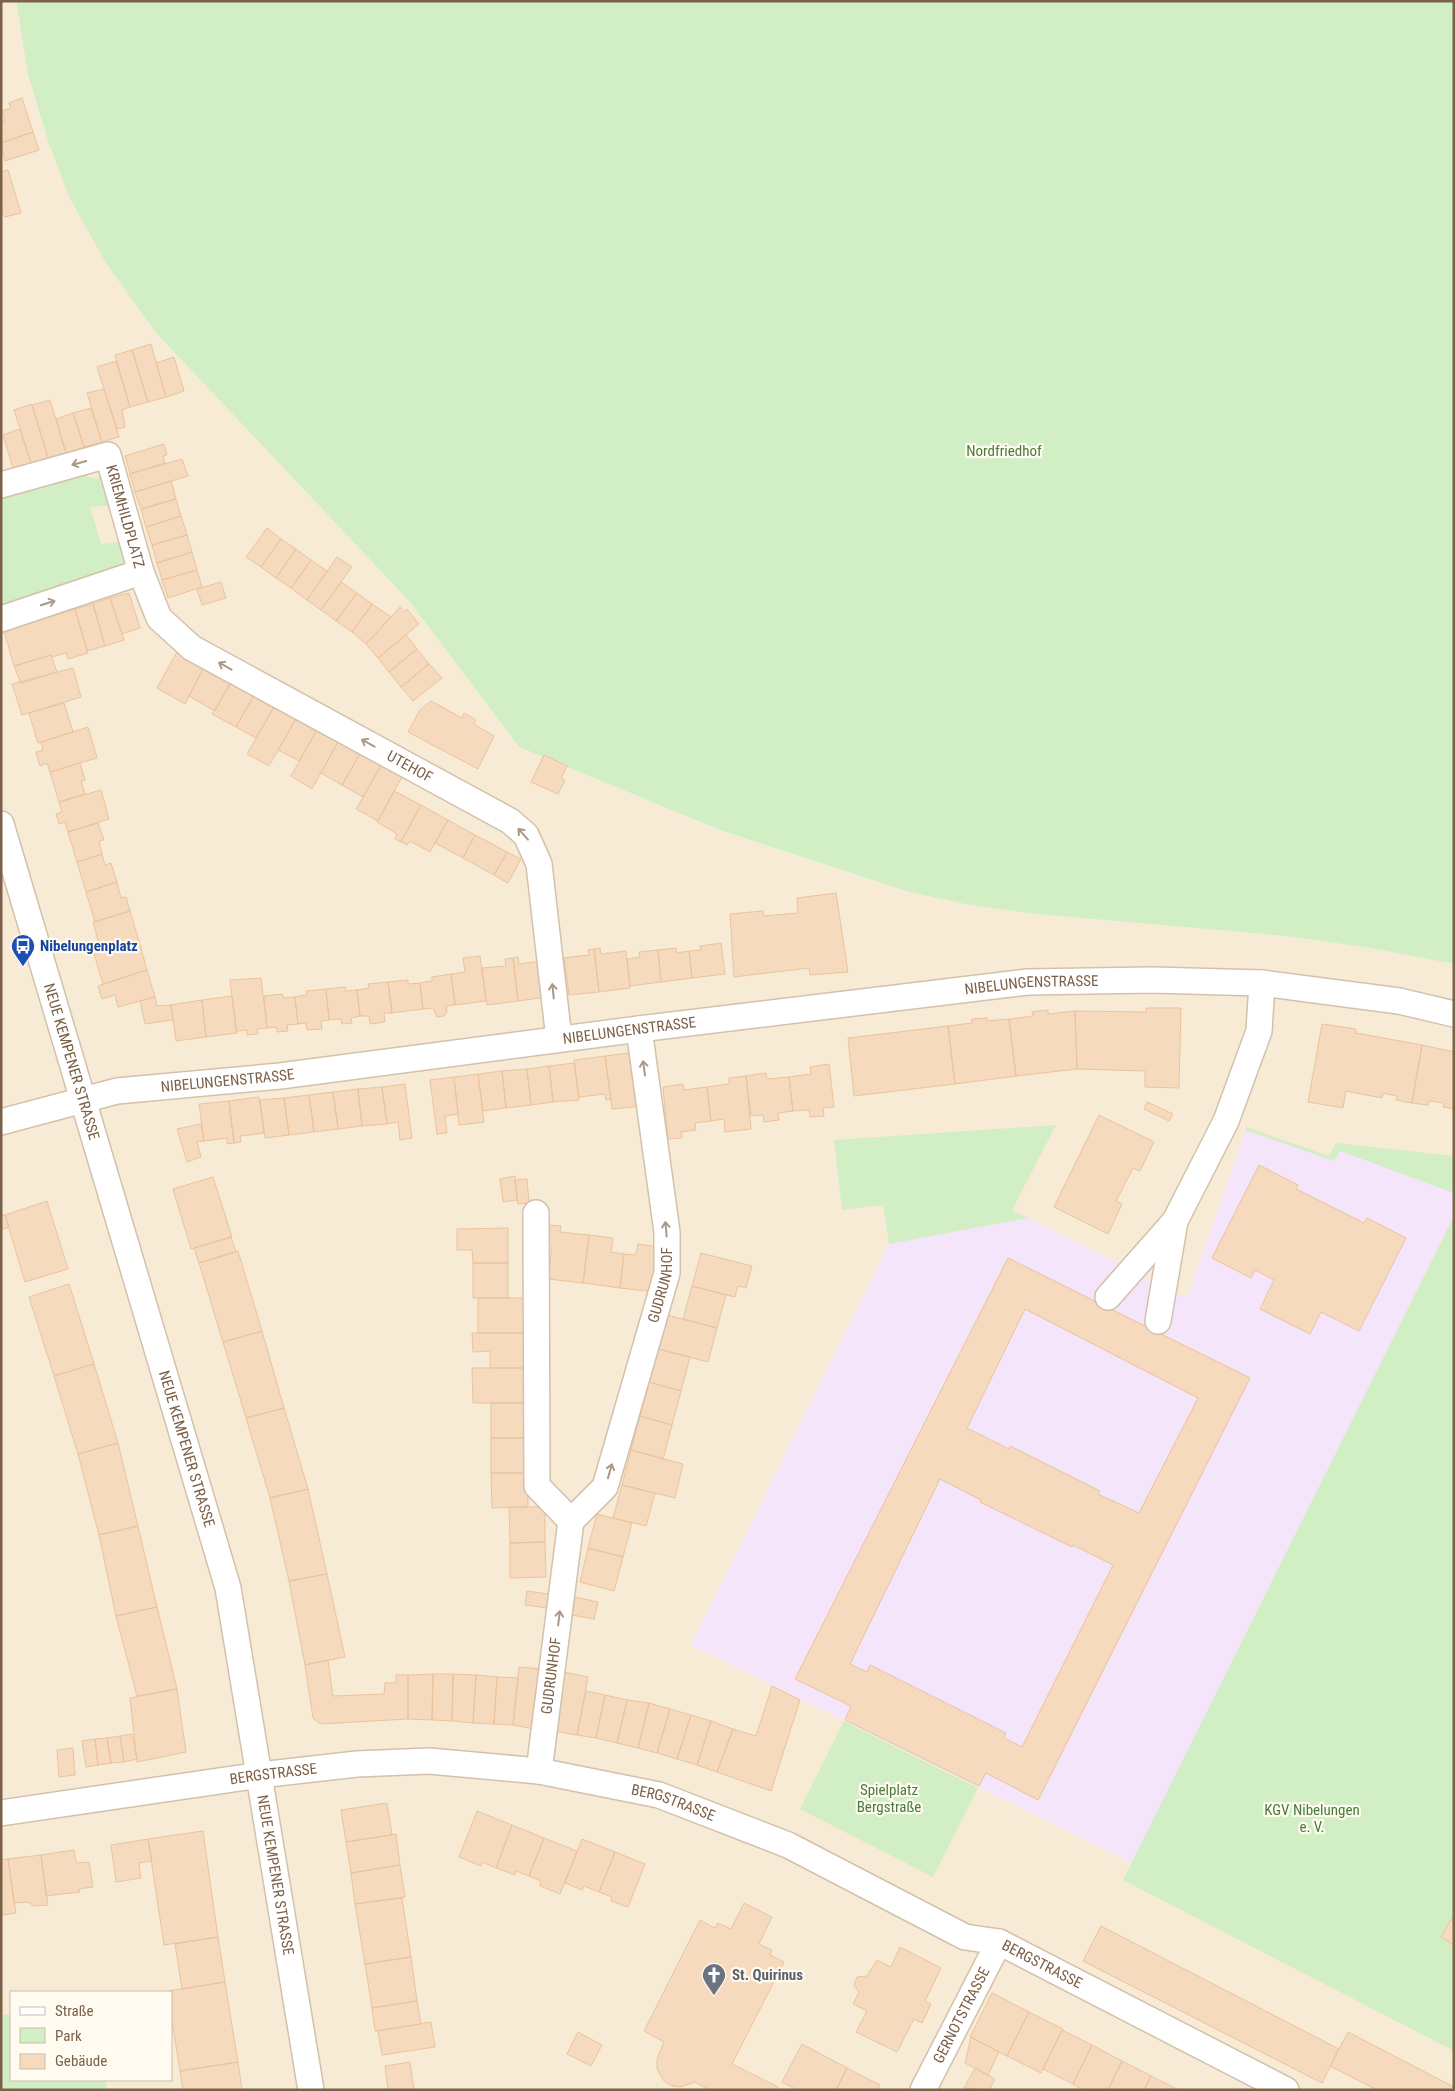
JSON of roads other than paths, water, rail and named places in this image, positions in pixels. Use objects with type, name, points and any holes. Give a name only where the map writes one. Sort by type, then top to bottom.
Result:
[{"type":"street","name":"KRIEMHILDPLATZ","points":[[1,485],[108,455],[141,572],[1,619]]},
{"type":"street","name":"UTEHOF","points":[[141,572],[159,618],[192,648],[510,821],[526,835],[539,864],[559,1039]]},
{"type":"street","name":"NEUE KEMPENER STRASSE","points":[[1,824],[228,1588],[311,2090]]},
{"type":"street","name":"NIBELUNGENSTRASSE","points":[[1,1122],[117,1090],[280,1076],[559,1039],[1028,982],[1152,980],[1262,984],[1399,1001],[1454,1014]]},
{"type":"street","points":[[1108,1297],[1175,1221],[1226,1121],[1259,1031],[1262,984]]},
{"type":"street","name":"GUDRUNHOF","points":[[539,1771],[571,1521],[605,1487],[668,1273],[667,1232],[639,1029]]},
{"type":"street","points":[[536,1213],[536,1486],[571,1521]]},
{"type":"street","points":[[1158,1321],[1175,1221]]},
{"type":"street","name":"BERGSTRASSE","points":[[1,1813],[260,1775],[357,1764],[429,1761],[539,1771],[659,1795],[788,1845],[965,1937],[999,1942],[1286,2090]]},
{"type":"street","name":"GERNOTSTRASSE","points":[[923,2090],[999,1942]]},
{"type":"place","name":"Nibelungenplatz","points":[[23,967]]},
{"type":"place","name":"St. Quirinus","points":[[714,1996]]},
{"type":"park label","name":"Nordfriedhof","points":[[1004,451]]},
{"type":"park label","name":"Spielplatz Bergstraße","points":[[889,1798]]},
{"type":"park label","name":"KGV Nibelungen e. V.","points":[[1312,1818]]}]
